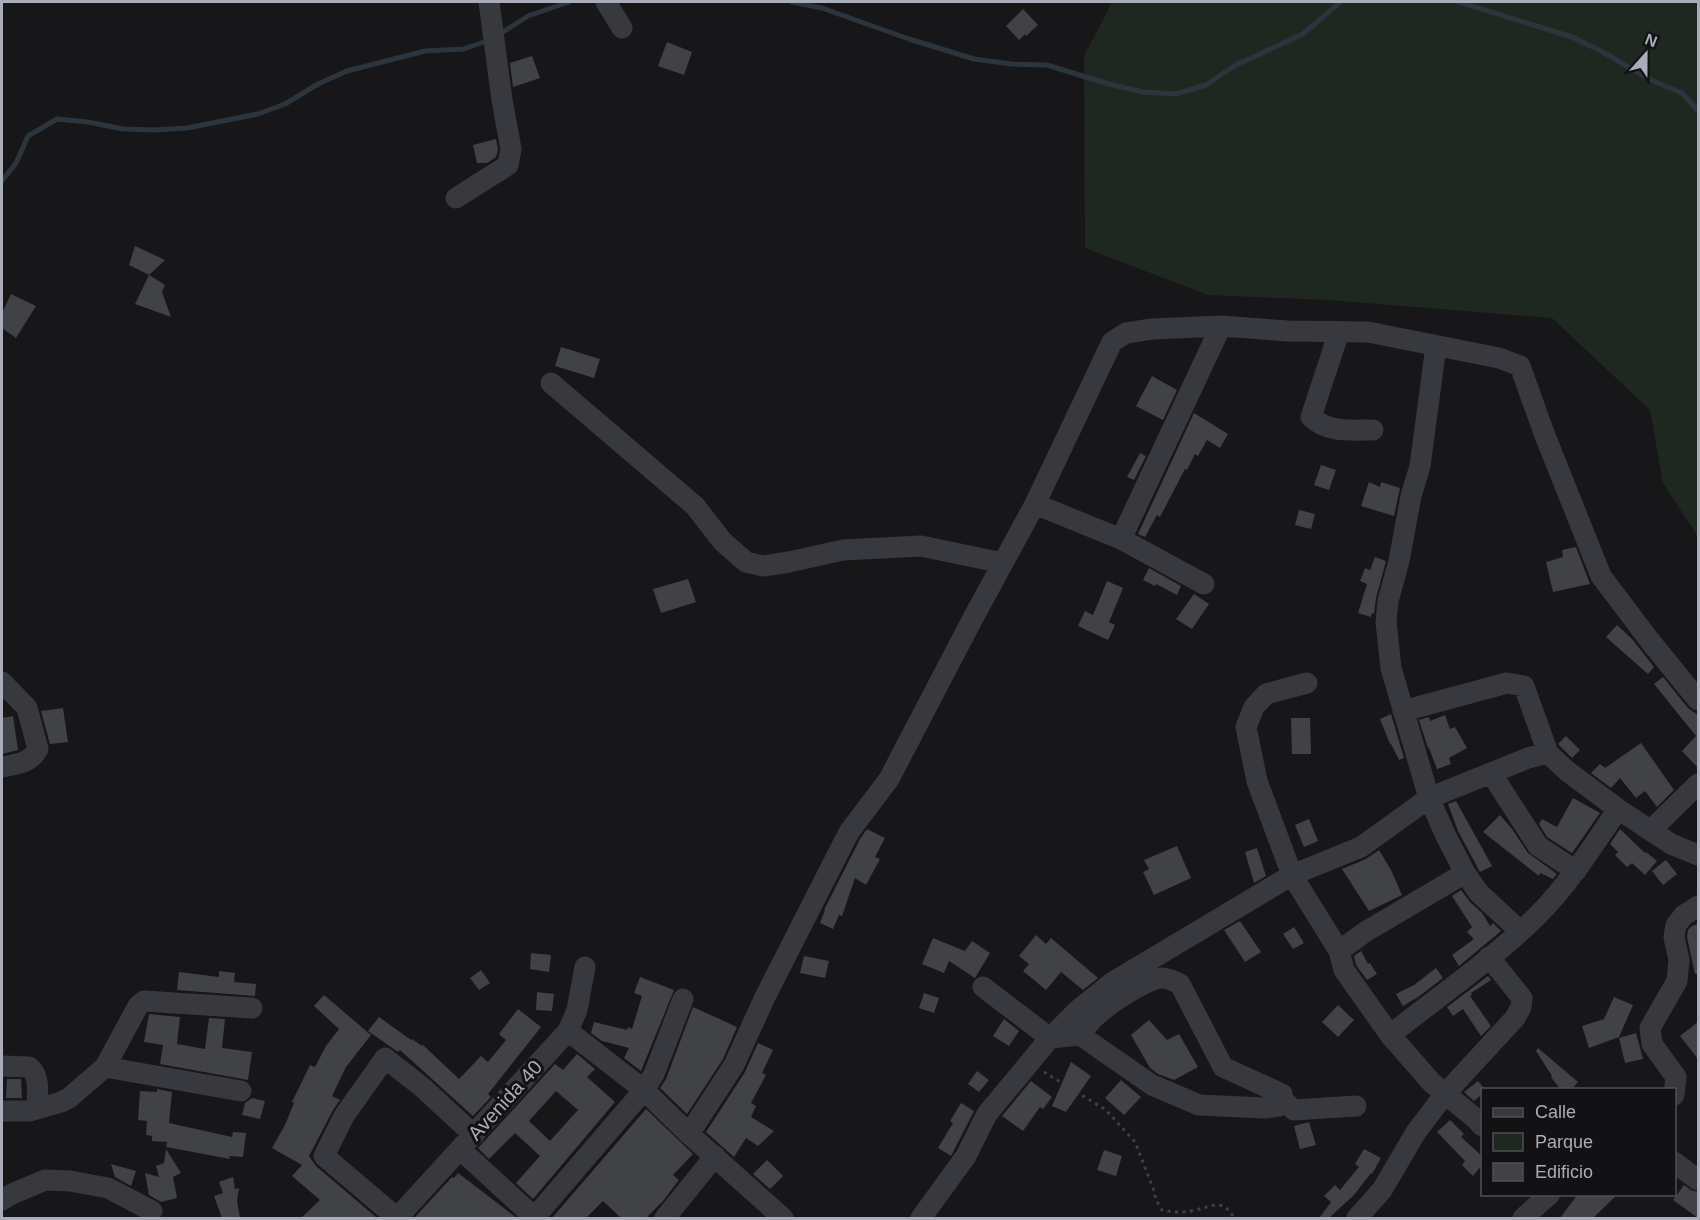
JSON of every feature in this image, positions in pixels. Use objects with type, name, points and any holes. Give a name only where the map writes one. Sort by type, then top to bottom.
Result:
[{"type":"street","points":[[456,198],[508,165],[510,157],[511,149],[489,2]]},
{"type":"street","points":[[606,2],[622,28]]},
{"type":"street","points":[[1121,539],[1221,326]]},
{"type":"street","points":[[690,1134],[734,1065],[764,999],[849,832],[889,778],[1035,504],[1112,342],[1126,333],[1152,329],[1221,326],[1288,331],[1368,332],[1499,358],[1520,366],[1601,576],[1698,700]]},
{"type":"street","points":[[1339,332],[1311,417],[1320,425],[1331,428],[1373,430]]},
{"type":"street","points":[[1436,346],[1420,466],[1411,496],[1399,561],[1388,601],[1386,622],[1391,668],[1430,798],[1446,836],[1465,873],[1479,893],[1520,931]]},
{"type":"street","points":[[551,383],[695,506],[723,542],[746,562],[763,566],[843,550],[921,546],[1003,563]]},
{"type":"street","points":[[1035,504],[1121,539],[1204,584]]},
{"type":"street","points":[[2,682],[27,708],[38,749],[35,755],[26,762],[2,767]]},
{"type":"street","points":[[1307,683],[1266,694],[1254,707],[1246,727],[1257,781],[1292,875],[1339,951],[1344,970],[1390,1035],[1432,1083],[1481,1125]]},
{"type":"street","points":[[1403,711],[1508,683],[1524,686],[1548,753],[1567,771],[1618,809],[1671,844],[1698,855]]},
{"type":"street","points":[[921,1218],[966,1156],[987,1114],[1025,1066],[1078,1010],[1113,982],[1292,875],[1361,848],[1430,798],[1528,758],[1548,753]]},
{"type":"street","points":[[1491,773],[1538,846],[1576,871]]},
{"type":"street","points":[[1651,830],[1698,784]]},
{"type":"street","points":[[1390,1035],[1490,957],[1538,915],[1576,871],[1618,809]]},
{"type":"street","points":[[1339,951],[1465,873]]},
{"type":"street","points":[[1675,1088],[1676,1077],[1652,1044],[1650,1028],[1677,981],[1679,960],[1674,937],[1676,925],[1684,915],[1698,906]]},
{"type":"street","points":[[1357,1218],[1382,1190],[1416,1132],[1445,1094],[1515,1018],[1521,1007],[1522,998],[1490,957]]},
{"type":"street","name":"Avenida 40","points":[[397,1218],[568,1031],[577,1010],[585,967]]},
{"type":"street","points":[[983,987],[1050,1038],[1080,1035],[1152,1085],[1199,1105],[1264,1108],[1279,1106],[1284,1098],[1282,1094],[1223,1067],[1180,984],[1171,980],[1160,978],[1153,980],[1128,993],[1098,1014],[1080,1035]]},
{"type":"street","points":[[397,1218],[324,1156],[344,1116],[385,1058],[422,1087],[534,1218],[644,1090],[654,1074],[683,999]]},
{"type":"street","points":[[2,1111],[30,1111],[69,1098],[105,1067],[138,1006],[144,1001],[252,1008]]},
{"type":"street","points":[[568,1031],[644,1090],[783,1218]]},
{"type":"street","points":[[2,1066],[32,1069],[36,1074],[37,1109]]},
{"type":"street","points":[[105,1067],[241,1091]]},
{"type":"street","points":[[1283,1101],[1294,1110],[1356,1106]]},
{"type":"street","points":[[665,1218],[715,1156]]},
{"type":"street","points":[[1676,1164],[1698,1180]]},
{"type":"street","points":[[2,1200],[45,1180],[70,1181],[108,1188],[152,1211]]},
{"type":"street","points":[[1523,1218],[1546,1196]]},
{"type":"path","points":[[1025,1066],[1041,1071],[1106,1110],[1135,1142],[1153,1188],[1155,1200],[1162,1210],[1192,1211],[1215,1204],[1225,1208],[1234,1218]]},
{"type":"green space","points":[[1112,2],[1698,2],[1698,537],[1663,483],[1650,410],[1552,318],[1329,300],[1208,295],[1085,248],[1084,56]]},
{"type":"building","points":[[1023,9],[1038,25],[1019,40],[1006,26]]},
{"type":"building","points":[[667,42],[692,52],[684,75],[658,66]]},
{"type":"building","points":[[532,56],[540,78],[513,87],[510,63]]},
{"type":"building","points":[[496,139],[498,149],[496,157],[487,163],[477,163],[473,145]]},
{"type":"building","points":[[135,246],[165,260],[149,275],[129,265]]},
{"type":"building","points":[[149,275],[165,285],[162,292],[171,317],[135,304]]},
{"type":"building","points":[[11,294],[36,306],[16,338],[2,328],[2,313]]},
{"type":"building","points":[[561,347],[600,359],[594,378],[555,366]]},
{"type":"building","points":[[1152,376],[1177,390],[1163,420],[1136,406]]},
{"type":"building","points":[[1194,413],[1228,434],[1220,448],[1207,440],[1198,456],[1195,454],[1187,470],[1185,469],[1160,517],[1157,515],[1145,537],[1138,534]]},
{"type":"building","points":[[1140,453],[1146,456],[1134,480],[1127,477]]},
{"type":"building","points":[[1321,465],[1336,470],[1329,490],[1314,485]]},
{"type":"building","points":[[1369,482],[1380,487],[1381,482],[1400,488],[1394,516],[1361,506]]},
{"type":"building","points":[[1299,510],[1315,514],[1311,529],[1295,525]]},
{"type":"building","points":[[1576,547],[1590,584],[1553,592],[1546,562],[1563,557],[1562,550]]},
{"type":"building","points":[[1375,557],[1386,561],[1374,614],[1372,613],[1371,617],[1358,613],[1367,584],[1360,581],[1365,568],[1370,570]]},
{"type":"building","points":[[1149,568],[1181,586],[1177,595],[1143,580]]},
{"type":"building","points":[[688,579],[696,602],[661,613],[653,589]]},
{"type":"building","points":[[1107,581],[1123,588],[1109,622],[1115,625],[1108,640],[1078,626],[1085,611],[1093,615]]},
{"type":"building","points":[[1194,594],[1209,604],[1192,629],[1176,619]]},
{"type":"building","points":[[1617,625],[1632,639],[1654,667],[1648,674],[1606,637]]},
{"type":"building","points":[[1663,677],[1688,708],[1698,715],[1698,768],[1682,751],[1696,736],[1654,684]]},
{"type":"building","points":[[63,708],[68,742],[50,744],[41,711]]},
{"type":"building","points":[[1391,714],[1404,758],[1399,760],[1380,719]]},
{"type":"building","points":[[1445,715],[1450,729],[1455,727],[1467,748],[1449,758],[1451,764],[1437,769],[1419,720],[1429,717],[1430,721]]},
{"type":"building","points":[[13,716],[18,750],[2,754],[2,718]]},
{"type":"building","points":[[1291,718],[1310,718],[1311,754],[1292,754]]},
{"type":"building","points":[[1566,736],[1580,750],[1572,758],[1558,744]]},
{"type":"building","points":[[1641,743],[1674,790],[1657,807],[1645,791],[1636,798],[1620,778],[1611,788],[1591,773],[1600,764],[1605,768]]},
{"type":"building","points":[[1573,798],[1600,813],[1572,853],[1547,837],[1539,824],[1542,819],[1557,827]]},
{"type":"building","points":[[1456,801],[1492,866],[1480,872],[1458,831],[1448,804]]},
{"type":"building","points":[[1500,815],[1528,853],[1557,874],[1553,879],[1540,873],[1539,876],[1483,832]]},
{"type":"building","points":[[1309,819],[1318,841],[1304,847],[1295,825]]},
{"type":"building","points":[[867,829],[885,838],[875,857],[880,859],[866,885],[855,878],[842,916],[839,915],[833,929],[820,923],[824,910]]},
{"type":"building","points":[[1620,829],[1657,861],[1645,875],[1632,863],[1627,867],[1615,855],[1618,852],[1610,844]]},
{"type":"building","points":[[1177,846],[1191,878],[1154,895],[1143,872],[1149,869],[1144,860]]},
{"type":"building","points":[[1257,848],[1266,876],[1254,883],[1245,852]]},
{"type":"building","points":[[1379,850],[1402,895],[1369,911],[1342,869],[1366,859]]},
{"type":"building","points":[[1666,860],[1677,874],[1663,885],[1652,871]]},
{"type":"building","points":[[1461,890],[1482,913],[1490,926],[1493,923],[1501,931],[1459,966],[1452,955],[1474,939],[1467,932],[1472,927],[1452,896]]},
{"type":"building","points":[[1240,921],[1261,952],[1245,962],[1224,930]]},
{"type":"building","points":[[1698,924],[1698,974],[1695,974],[1687,937],[1688,930]]},
{"type":"building","points":[[1294,927],[1304,943],[1293,949],[1283,934]]},
{"type":"building","points":[[1036,935],[1046,944],[1051,938],[1098,978],[1083,990],[1061,972],[1046,990],[1023,971],[1029,964],[1019,956]]},
{"type":"building","points":[[933,938],[965,951],[972,941],[990,953],[975,978],[949,961],[944,973],[922,964]]},
{"type":"building","points":[[1361,951],[1377,974],[1367,980],[1356,965],[1354,956]]},
{"type":"building","points":[[531,953],[551,955],[549,972],[530,969]]},
{"type":"building","points":[[804,956],[829,961],[825,978],[800,973]]},
{"type":"building","points":[[1436,968],[1443,978],[1403,1006],[1396,994],[1414,985]]},
{"type":"building","points":[[481,970],[490,983],[479,990],[470,978]]},
{"type":"building","points":[[219,971],[235,973],[234,982],[256,984],[255,996],[177,990],[179,972],[219,977]]},
{"type":"building","points":[[1488,976],[1491,980],[1470,996],[1491,1026],[1481,1036],[1463,1009],[1453,1016],[1447,1007]]},
{"type":"building","points":[[640,977],[674,990],[641,1071],[624,1058],[629,1048],[602,1041],[591,1033],[594,1022],[627,1030],[628,1027],[632,1029],[642,996],[634,993]]},
{"type":"building","points":[[537,992],[554,994],[552,1011],[536,1010]]},
{"type":"building","points":[[924,993],[939,998],[934,1013],[919,1008]]},
{"type":"building","points":[[324,995],[371,1035],[346,1067],[332,1096],[340,1100],[309,1156],[316,1166],[377,1218],[301,1218],[320,1200],[292,1176],[302,1165],[272,1148],[285,1125],[294,1103],[292,1102],[310,1065],[315,1067],[326,1046],[339,1029],[314,1006]]},
{"type":"building","points":[[1614,997],[1633,1005],[1619,1037],[1589,1048],[1582,1026],[1604,1019]]},
{"type":"building","points":[[1338,1005],[1354,1020],[1338,1037],[1322,1022]]},
{"type":"building","points":[[693,1007],[737,1027],[723,1059],[687,1114],[660,1088],[666,1079]]},
{"type":"building","points":[[518,1009],[541,1027],[488,1094],[491,1097],[473,1116],[400,1050],[398,1052],[368,1031],[379,1017],[411,1040],[423,1045],[459,1079],[481,1056],[488,1062],[506,1040],[499,1034]]},
{"type":"building","points":[[149,1014],[180,1017],[177,1044],[205,1049],[209,1018],[225,1019],[222,1048],[252,1052],[248,1080],[160,1064],[163,1045],[144,1042]]},
{"type":"building","points":[[1004,1019],[1019,1031],[1009,1046],[993,1036]]},
{"type":"building","points":[[1149,1020],[1167,1040],[1179,1034],[1198,1067],[1174,1080],[1150,1068],[1131,1035]]},
{"type":"building","points":[[1698,1022],[1698,1059],[1680,1036]]},
{"type":"building","points":[[1636,1033],[1643,1059],[1625,1063],[1619,1038]]},
{"type":"building","points":[[758,1043],[773,1050],[762,1073],[766,1075],[751,1103],[756,1106],[751,1117],[774,1131],[758,1146],[746,1138],[734,1157],[706,1132],[745,1072]]},
{"type":"building","points":[[1538,1048],[1578,1082],[1573,1088],[1559,1088],[1536,1051]]},
{"type":"building","points":[[577,1054],[595,1069],[587,1077],[615,1102],[533,1199],[516,1183],[540,1156],[515,1133],[489,1159],[478,1148],[555,1064],[563,1070]],"holes":[[[556,1091],[578,1110],[550,1141],[529,1121]]]},
{"type":"building","points":[[1071,1062],[1091,1076],[1066,1112],[1052,1106]]},
{"type":"building","points":[[977,1071],[989,1080],[979,1092],[968,1084]]},
{"type":"building","points":[[7,1079],[21,1079],[22,1098],[6,1098]]},
{"type":"building","points":[[1121,1080],[1141,1097],[1124,1115],[1105,1098]]},
{"type":"building","points":[[1031,1081],[1052,1097],[1043,1109],[1040,1107],[1023,1131],[1002,1116]]},
{"type":"building","points":[[1478,1081],[1484,1088],[1481,1088],[1481,1095],[1474,1101],[1464,1092]]},
{"type":"building","points":[[157,1089],[172,1092],[169,1123],[232,1137],[233,1132],[246,1133],[243,1157],[229,1156],[230,1159],[166,1147],[167,1142],[152,1141],[152,1136],[146,1135],[147,1121],[138,1120],[140,1091],[157,1092]]},
{"type":"building","points":[[252,1098],[265,1101],[260,1119],[242,1115],[245,1103]]},
{"type":"building","points":[[961,1103],[974,1111],[951,1156],[938,1148],[953,1123],[950,1121]]},
{"type":"building","points":[[646,1109],[693,1154],[673,1175],[679,1180],[663,1201],[646,1218],[621,1218],[603,1201],[586,1218],[552,1218]]},
{"type":"building","points":[[1450,1120],[1464,1134],[1461,1137],[1481,1155],[1481,1166],[1473,1176],[1462,1165],[1465,1161],[1437,1132]]},
{"type":"building","points":[[1309,1122],[1316,1145],[1300,1149],[1294,1126]]},
{"type":"building","points":[[166,1149],[181,1173],[173,1177],[177,1198],[161,1202],[149,1195],[145,1173],[159,1177],[156,1166],[164,1163]]},
{"type":"building","points":[[1364,1149],[1381,1158],[1372,1174],[1354,1195],[1329,1218],[1320,1217],[1331,1202],[1324,1196],[1335,1185],[1340,1190],[1359,1167],[1355,1164]]},
{"type":"building","points":[[1104,1150],[1122,1156],[1116,1176],[1097,1170]]},
{"type":"building","points":[[767,1160],[783,1176],[770,1189],[753,1174]]},
{"type":"building","points":[[111,1164],[136,1171],[131,1186],[115,1177]]},
{"type":"building","points":[[458,1173],[517,1218],[414,1218]]},
{"type":"building","points":[[233,1177],[235,1189],[239,1188],[237,1201],[240,1218],[222,1218],[214,1196],[223,1193],[219,1182]]},
{"type":"building","points":[[1684,1185],[1698,1192],[1698,1218],[1673,1200]]},
{"type":"building","points":[[1576,1196],[1616,1196],[1593,1218],[1560,1218]]},
{"type":"waterway","points":[[500,34],[528,16],[569,2]]},
{"type":"waterway","points":[[792,2],[822,8],[974,59],[1011,64],[1047,65],[1143,92],[1176,94],[1206,85],[1234,66],[1303,34],[1340,2]]},
{"type":"waterway","points":[[1459,2],[1572,37],[1651,80],[1682,93],[1698,111]]},
{"type":"waterway","points":[[2,181],[16,163],[28,136],[57,119],[123,129],[187,128],[258,114],[285,104],[318,84],[347,71],[425,51],[464,49],[489,40]]}]
